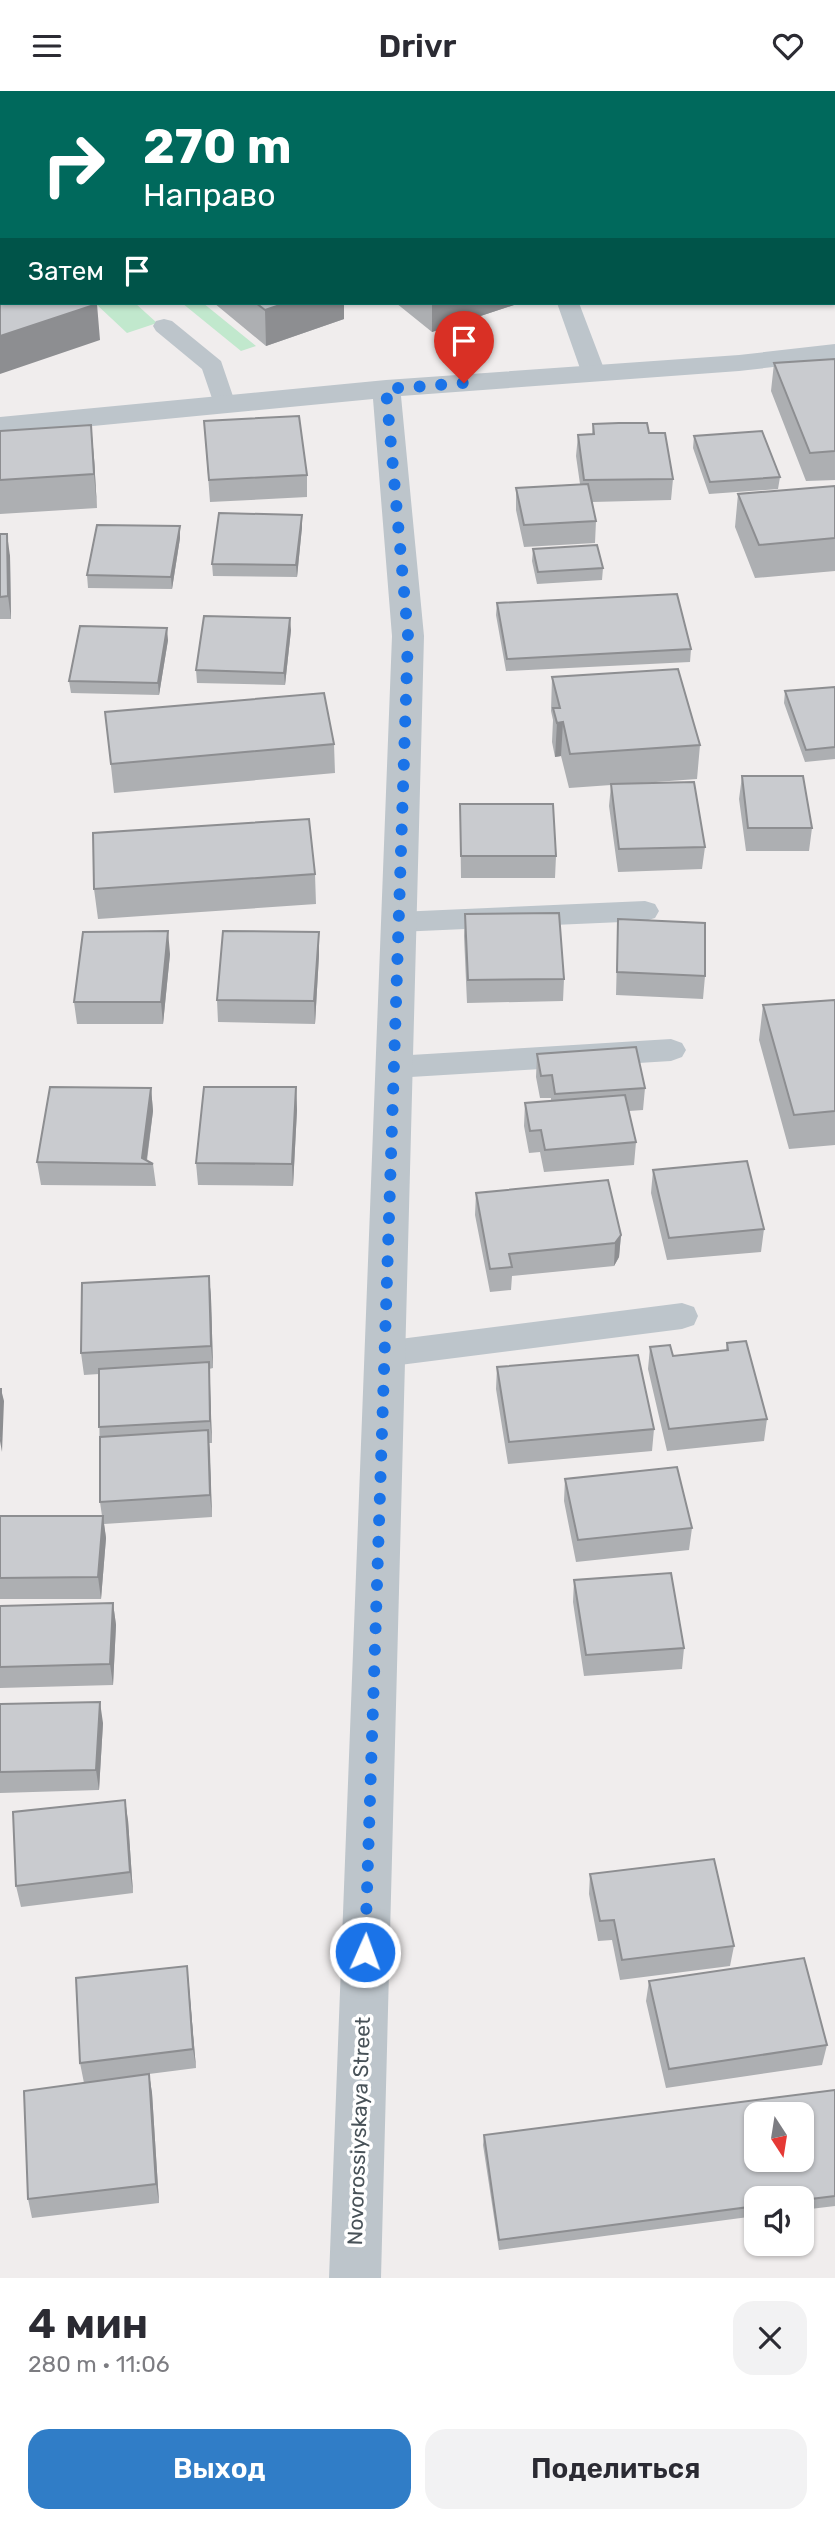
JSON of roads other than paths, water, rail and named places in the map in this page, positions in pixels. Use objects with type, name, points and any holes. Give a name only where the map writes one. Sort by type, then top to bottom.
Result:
[{"type":"street","points":[[0,426],[386,389],[739,363],[835,352]]},
{"type":"street","name":"Novorossiyskaya Street","points":[[355,2278],[408,636],[386,389]]},
{"type":"lane","points":[[569,305],[594,374]]},
{"type":"lane","points":[[164,325],[213,366],[224,405]]},
{"type":"lane","points":[[398,922],[645,911]]},
{"type":"lane","points":[[394,1066],[671,1050]]},
{"type":"lane","points":[[384,1354],[682,1316]]}]
